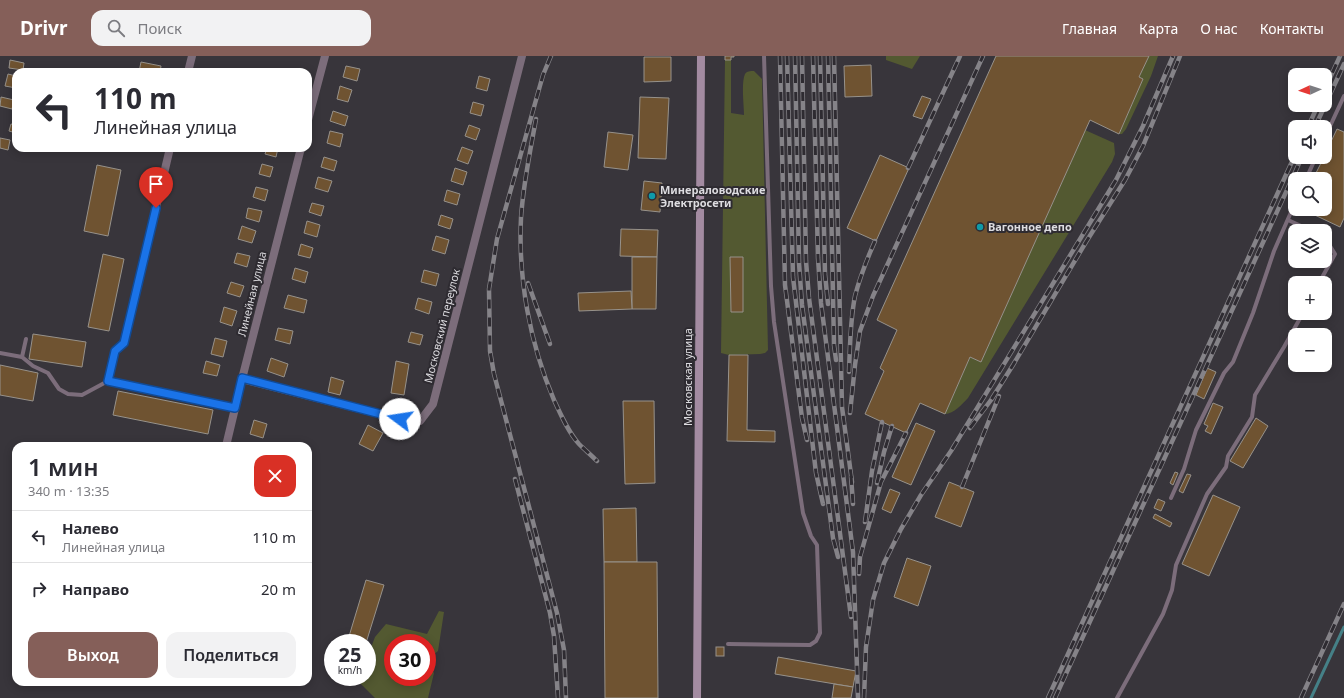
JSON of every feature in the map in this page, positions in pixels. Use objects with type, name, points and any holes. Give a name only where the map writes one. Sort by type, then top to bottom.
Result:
[{"type":"street","points":[[189,68],[192,56]]},
{"type":"street","points":[[312,104],[324,56]]},
{"type":"street","name":"Московский переулок","points":[[242,378],[400,419],[420,420],[433,404],[522,56]]},
{"type":"street","name":"Московская улица","points":[[697,698],[701,56]]},
{"type":"street","points":[[124,343],[169,152]]},
{"type":"street","name":"Линейная улица","points":[[227,442],[300,152]]},
{"type":"lane","points":[[728,644],[810,645],[816,641],[820,633],[816,545],[811,536],[803,513],[774,322],[771,286],[764,56]]},
{"type":"lane","points":[[1332,122],[1344,96]]},
{"type":"lane","points":[[1171,498],[1184,469],[1196,430],[1224,373],[1233,362],[1274,251],[1290,216]]},
{"type":"lane","points":[[1288,220],[1297,224]]},
{"type":"lane","points":[[1332,249],[1335,254],[1332,259]]},
{"type":"lane","points":[[1117,698],[1163,614],[1172,590],[1176,565],[1207,494],[1226,467],[1228,456],[1252,417],[1256,395],[1299,320]]},
{"type":"lane","points":[[22,357],[26,339]]},
{"type":"lane","points":[[108,381],[115,351],[124,343]]},
{"type":"lane","points":[[0,354],[22,357],[33,366],[48,372],[59,389],[68,394],[82,395],[108,381],[235,408]]},
{"type":"green space","points":[[886,56],[920,56],[912,69],[886,60]]},
{"type":"green space","points":[[1149,56],[1158,56],[1151,76],[1126,129],[1122,134],[1119,134],[1143,79],[1139,77]]},
{"type":"green space","points":[[725,60],[731,60],[731,113],[744,115],[743,83],[745,74],[749,71],[754,71],[762,79],[768,350],[765,353],[760,354],[729,355],[721,353]]},
{"type":"green space","points":[[1085,130],[1114,143],[1115,154],[1112,162],[968,398],[955,411],[945,414],[970,357],[981,362]]},
{"type":"green space","points":[[439,611],[444,612],[438,651],[436,653],[436,634],[427,634]]},
{"type":"green space","points":[[386,624],[427,634],[384,634],[384,686],[431,686],[428,698],[375,698],[363,686],[376,686],[376,636]]},
{"type":"building","points":[[725,56],[734,57],[731,57],[731,60],[725,60]]},
{"type":"building","name":"Вагонное депо","points":[[996,56],[1149,56],[1139,77],[1143,79],[1119,134],[1090,120],[981,362],[970,357],[945,414],[920,403],[906,433],[865,414],[884,371],[880,368],[897,330],[877,320]]},
{"type":"building","points":[[644,57],[671,57],[671,81],[644,82]]},
{"type":"building","points":[[10,60],[24,63],[23,68],[9,68]]},
{"type":"building","points":[[141,62],[161,66],[161,68],[140,68]]},
{"type":"building","points":[[871,65],[872,96],[845,97],[844,66]]},
{"type":"building","points":[[346,66],[360,69],[357,81],[343,77]]},
{"type":"building","points":[[8,74],[12,75],[12,87],[5,86]]},
{"type":"building","points":[[479,76],[490,79],[487,91],[476,88]]},
{"type":"building","points":[[340,86],[352,90],[348,102],[337,99]]},
{"type":"building","points":[[922,96],[931,99],[922,119],[913,116]]},
{"type":"building","points":[[1,97],[12,100],[12,109],[0,106]]},
{"type":"building","points":[[640,97],[669,98],[666,159],[638,158]]},
{"type":"building","points":[[473,102],[484,105],[481,116],[470,113]]},
{"type":"building","points":[[333,111],[348,116],[345,126],[330,121]]},
{"type":"building","points":[[11,124],[12,124],[12,132],[9,131]]},
{"type":"building","points":[[469,125],[480,129],[476,140],[465,136]]},
{"type":"building","points":[[1337,129],[1344,132],[1344,218],[1340,227],[1317,216],[1332,216],[1332,172],[1316,172],[1320,164],[1332,164],[1332,139]]},
{"type":"building","points":[[330,131],[343,134],[340,147],[327,143]]},
{"type":"building","points":[[608,132],[633,135],[628,170],[604,167]]},
{"type":"building","points":[[0,138],[10,140],[8,150],[0,148]]},
{"type":"building","points":[[462,147],[473,151],[468,164],[457,160]]},
{"type":"building","points":[[266,152],[277,152],[276,157],[265,154]]},
{"type":"building","points":[[880,155],[909,168],[876,241],[847,228]]},
{"type":"building","points":[[324,157],[337,161],[334,171],[321,167]]},
{"type":"building","points":[[262,164],[273,167],[270,177],[259,174]]},
{"type":"building","points":[[97,165],[121,170],[108,236],[84,231]]},
{"type":"building","points":[[455,168],[467,172],[463,185],[451,181]]},
{"type":"building","points":[[318,177],[332,181],[328,192],[315,188]]},
{"type":"building","name":"Минераловодские Электросети","points":[[644,181],[662,183],[660,212],[641,210]]},
{"type":"building","points":[[256,187],[268,190],[265,201],[253,197]]},
{"type":"building","points":[[447,190],[460,194],[457,205],[444,201]]},
{"type":"building","points":[[312,203],[324,206],[321,216],[309,212]]},
{"type":"building","points":[[248,208],[262,211],[259,222],[246,218]]},
{"type":"building","points":[[441,215],[453,219],[450,229],[438,225]]},
{"type":"building","points":[[307,221],[320,225],[317,237],[304,233]]},
{"type":"building","points":[[242,226],[256,231],[252,243],[238,239]]},
{"type":"building","points":[[621,229],[658,230],[657,257],[620,256]]},
{"type":"building","points":[[436,236],[449,240],[445,254],[432,250]]},
{"type":"building","points":[[301,244],[313,248],[310,258],[298,255]]},
{"type":"building","points":[[237,253],[250,256],[247,267],[234,263]]},
{"type":"building","points":[[103,254],[124,259],[109,331],[88,327]]},
{"type":"building","points":[[632,257],[657,257],[656,309],[632,309]]},
{"type":"building","points":[[730,257],[743,257],[743,312],[731,312]]},
{"type":"building","points":[[295,268],[308,272],[305,283],[292,279]]},
{"type":"building","points":[[424,270],[439,274],[436,286],[421,282]]},
{"type":"building","points":[[231,282],[244,286],[240,297],[227,293]]},
{"type":"building","points":[[631,291],[632,309],[579,311],[578,293]]},
{"type":"building","points":[[288,295],[307,300],[304,313],[284,308]]},
{"type":"building","points":[[418,298],[432,302],[429,314],[415,309]]},
{"type":"building","points":[[224,307],[237,311],[232,326],[220,322]]},
{"type":"building","points":[[278,328],[293,331],[290,344],[275,340]]},
{"type":"building","points":[[411,332],[423,335],[420,345],[408,342]]},
{"type":"building","points":[[33,334],[86,342],[82,367],[29,359]]},
{"type":"building","points":[[215,338],[227,341],[223,357],[211,354]]},
{"type":"building","points":[[729,355],[748,355],[747,430],[775,431],[775,442],[727,441]]},
{"type":"building","points":[[271,358],[288,364],[284,377],[267,371]]},
{"type":"building","points":[[206,361],[220,365],[217,376],[203,373]]},
{"type":"building","points":[[396,361],[409,364],[404,395],[391,393]]},
{"type":"building","points":[[0,365],[38,373],[33,401],[0,395]]},
{"type":"building","points":[[1207,368],[1216,372],[1204,399],[1196,395]]},
{"type":"building","points":[[331,377],[344,381],[340,395],[328,392]]},
{"type":"building","points":[[118,391],[213,410],[208,434],[113,415]]},
{"type":"building","points":[[623,401],[654,401],[655,483],[625,484]]},
{"type":"building","points":[[1213,403],[1223,407],[1211,434],[1205,431],[1208,426],[1204,424]]},
{"type":"building","points":[[1256,418],[1268,426],[1243,468],[1230,461]]},
{"type":"building","points":[[254,420],[267,424],[263,438],[250,434]]},
{"type":"building","points":[[916,423],[935,431],[911,485],[892,477]]},
{"type":"building","points":[[368,425],[383,433],[373,451],[359,444]]},
{"type":"building","points":[[1175,472],[1178,473],[1173,485],[1170,483]]},
{"type":"building","points":[[1187,474],[1191,475],[1183,493],[1179,491]]},
{"type":"building","points":[[949,482],[974,492],[961,527],[935,517]]},
{"type":"building","points":[[890,489],[900,493],[891,513],[882,509]]},
{"type":"building","points":[[1213,495],[1240,507],[1209,576],[1182,564]]},
{"type":"building","points":[[1158,499],[1165,502],[1161,511],[1154,508]]},
{"type":"building","points":[[636,508],[637,562],[604,562],[603,509]]},
{"type":"building","points":[[1155,514],[1172,523],[1170,527],[1153,518]]},
{"type":"building","points":[[907,558],[931,566],[918,606],[894,597]]},
{"type":"building","points":[[604,562],[657,562],[658,698],[605,698]]},
{"type":"building","points":[[366,580],[384,585],[369,634],[350,634]]},
{"type":"building","points":[[716,647],[724,647],[724,656],[716,656]]},
{"type":"building","points":[[778,657],[856,671],[853,687],[775,674]]},
{"type":"building","points":[[834,684],[853,687],[851,698],[832,698]]},
{"type":"waterway","points":[[1311,698],[1344,627]]},
{"type":"railway","points":[[551,56],[543,75],[497,239],[489,289],[490,351],[494,374],[557,613],[564,650],[566,698]]},
{"type":"railway","points":[[780,56],[785,285],[802,418],[807,440]]},
{"type":"railway","points":[[787,56],[793,277],[816,473],[823,504]]},
{"type":"railway","points":[[795,56],[799,263],[802,305],[833,538],[838,557]]},
{"type":"railway","points":[[802,56],[806,261],[809,298],[851,617]]},
{"type":"railway","points":[[813,56],[818,258],[821,303],[853,552],[858,698]]},
{"type":"railway","points":[[820,56],[825,274],[828,304]]},
{"type":"railway","points":[[828,56],[834,345],[836,360]]},
{"type":"railway","points":[[834,56],[842,407],[852,482]]},
{"type":"railway","points":[[908,168],[960,56]]},
{"type":"railway","points":[[850,413],[860,331],[873,296],[983,56]]},
{"type":"railway","points":[[864,698],[866,647],[873,600],[884,563],[901,529],[921,495],[951,451],[1116,180],[1143,126],[1173,56]]},
{"type":"railway","points":[[970,428],[991,400],[1013,365],[1086,242],[1125,180],[1143,146],[1180,56]]},
{"type":"railway","points":[[1332,74],[1340,56]]},
{"type":"railway","points":[[1318,120],[1344,64]]},
{"type":"railway","points":[[1311,120],[1315,112]]},
{"type":"railway","points":[[536,119],[525,181],[521,218],[522,264],[527,311],[538,357],[559,412],[575,439],[597,461]]},
{"type":"railway","points":[[1048,698],[1291,164]]},
{"type":"railway","points":[[1055,698],[1299,164]]},
{"type":"railway","points":[[849,372],[853,305],[859,282],[875,241]]},
{"type":"railway","points":[[528,283],[550,344]]},
{"type":"railway","points":[[962,487],[999,396]]},
{"type":"railway","points":[[865,522],[872,471],[882,422]]},
{"type":"railway","points":[[877,483],[892,426]]},
{"type":"railway","points":[[859,574],[860,557],[881,482],[906,433]]},
{"type":"railway","points":[[851,476],[853,504]]},
{"type":"railway","points":[[515,479],[550,613],[554,636],[558,698]]},
{"type":"railway","points":[[1301,698],[1344,604]]},
{"type":"place","name":"Минераловодские Электросети","points":[[652,196]]},
{"type":"place","name":"Вагонное депо","points":[[980,227]]},
{"type":"route","points":[[156,208],[124,343],[115,351],[108,381],[235,408],[242,378],[400,419]]}]
